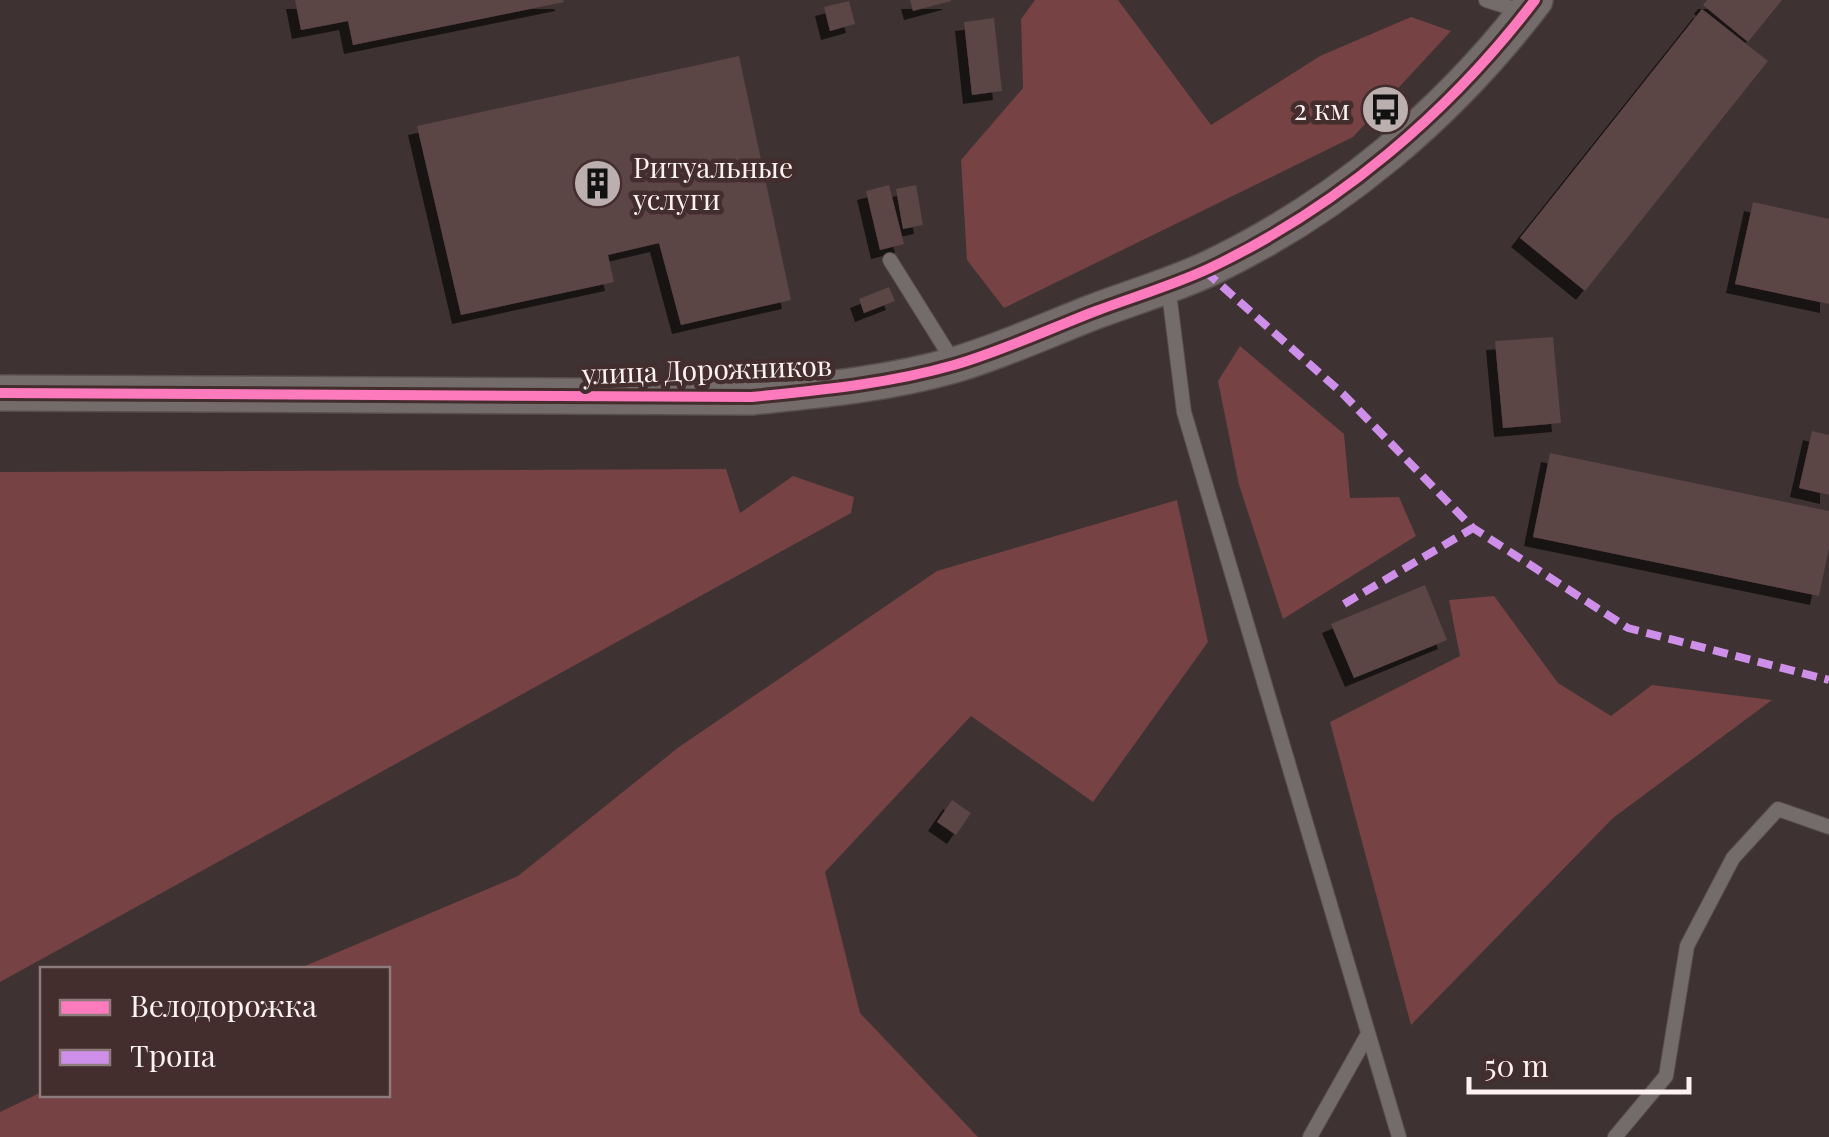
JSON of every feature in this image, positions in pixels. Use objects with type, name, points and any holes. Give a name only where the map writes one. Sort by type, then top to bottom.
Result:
[{"type":"street","name":"улица Дорожников","points":[[0,393],[752,397],[860,387],[955,365],[1204,271],[1260,243],[1337,195],[1425,120],[1530,6]]},
{"type":"lane","points":[[1486,0],[1530,6]]},
{"type":"lane","points":[[890,260],[955,365]]},
{"type":"lane","points":[[1168,284],[1184,412],[1400,1137]]},
{"type":"lane","points":[[1615,1137],[1666,1076],[1687,946],[1733,858],[1778,809],[1829,827]]},
{"type":"lane","points":[[1310,1137],[1368,1034]]},
{"type":"shaded area","points":[[1035,0],[1118,0],[1211,125],[1320,56],[1411,17],[1451,31],[1353,137],[1004,308],[967,260],[961,160],[1023,88],[1021,19]]},
{"type":"shaded area","points":[[1240,346],[1344,434],[1350,498],[1399,497],[1416,536],[1283,619],[1239,485],[1218,381]]},
{"type":"shaded area","points":[[726,469],[740,513],[793,476],[854,497],[851,513],[0,982],[0,472]]},
{"type":"shaded area","points":[[1177,500],[1208,642],[1093,802],[971,716],[825,872],[860,1013],[978,1137],[0,1137],[0,1112],[40,1093],[40,1097],[390,1097],[390,967],[303,967],[518,876],[679,747],[937,571]]},
{"type":"shaded area","points":[[1494,596],[1558,683],[1611,716],[1652,685],[1772,700],[1613,818],[1411,1025],[1330,722],[1460,656],[1449,600]]},
{"type":"building","points":[[295,0],[564,2],[353,45],[348,21],[301,30]]},
{"type":"building","points":[[910,0],[951,0],[951,1],[913,11]]},
{"type":"building","points":[[1707,0],[1782,0],[1748,42],[1703,5]]},
{"type":"building","points":[[849,1],[855,24],[830,31],[824,7]]},
{"type":"building","points":[[1702,9],[1768,61],[1585,291],[1520,238]]},
{"type":"building","points":[[994,18],[1002,91],[972,95],[964,22]]},
{"type":"building","name":"Ритуальные услуги","points":[[739,56],[791,300],[681,325],[659,243],[608,255],[614,282],[461,315],[417,126]]},
{"type":"building","points":[[889,185],[904,244],[880,250],[866,191]]},
{"type":"building","points":[[916,185],[923,225],[903,229],[896,189]]},
{"type":"building","points":[[1753,202],[1829,219],[1829,304],[1735,284]]},
{"type":"building","points":[[889,287],[895,301],[864,313],[859,299]]},
{"type":"building","points":[[1553,337],[1561,423],[1503,428],[1495,341]]},
{"type":"building","points":[[1812,431],[1829,435],[1829,495],[1799,488]]},
{"type":"building","points":[[1550,453],[1829,511],[1829,548],[1819,596],[1533,537]]},
{"type":"building","points":[[1425,585],[1447,640],[1354,678],[1331,624]]},
{"type":"building","points":[[952,800],[971,813],[956,835],[937,822]]},
{"type":"marked path","points":[[1205,271],[1343,394],[1473,528],[1628,628],[1829,680]]},
{"type":"marked path","points":[[1344,604],[1473,528]]},
{"type":"cycle path","points":[[0,393],[752,397],[854,386],[929,372],[990,353],[1196,274],[1303,216],[1388,154],[1428,118],[1466,81],[1535,0]]},
{"type":"place","name":"2 км","points":[[1385,110]]},
{"type":"place","name":"Ритуальные услуги","points":[[598,184]]}]
